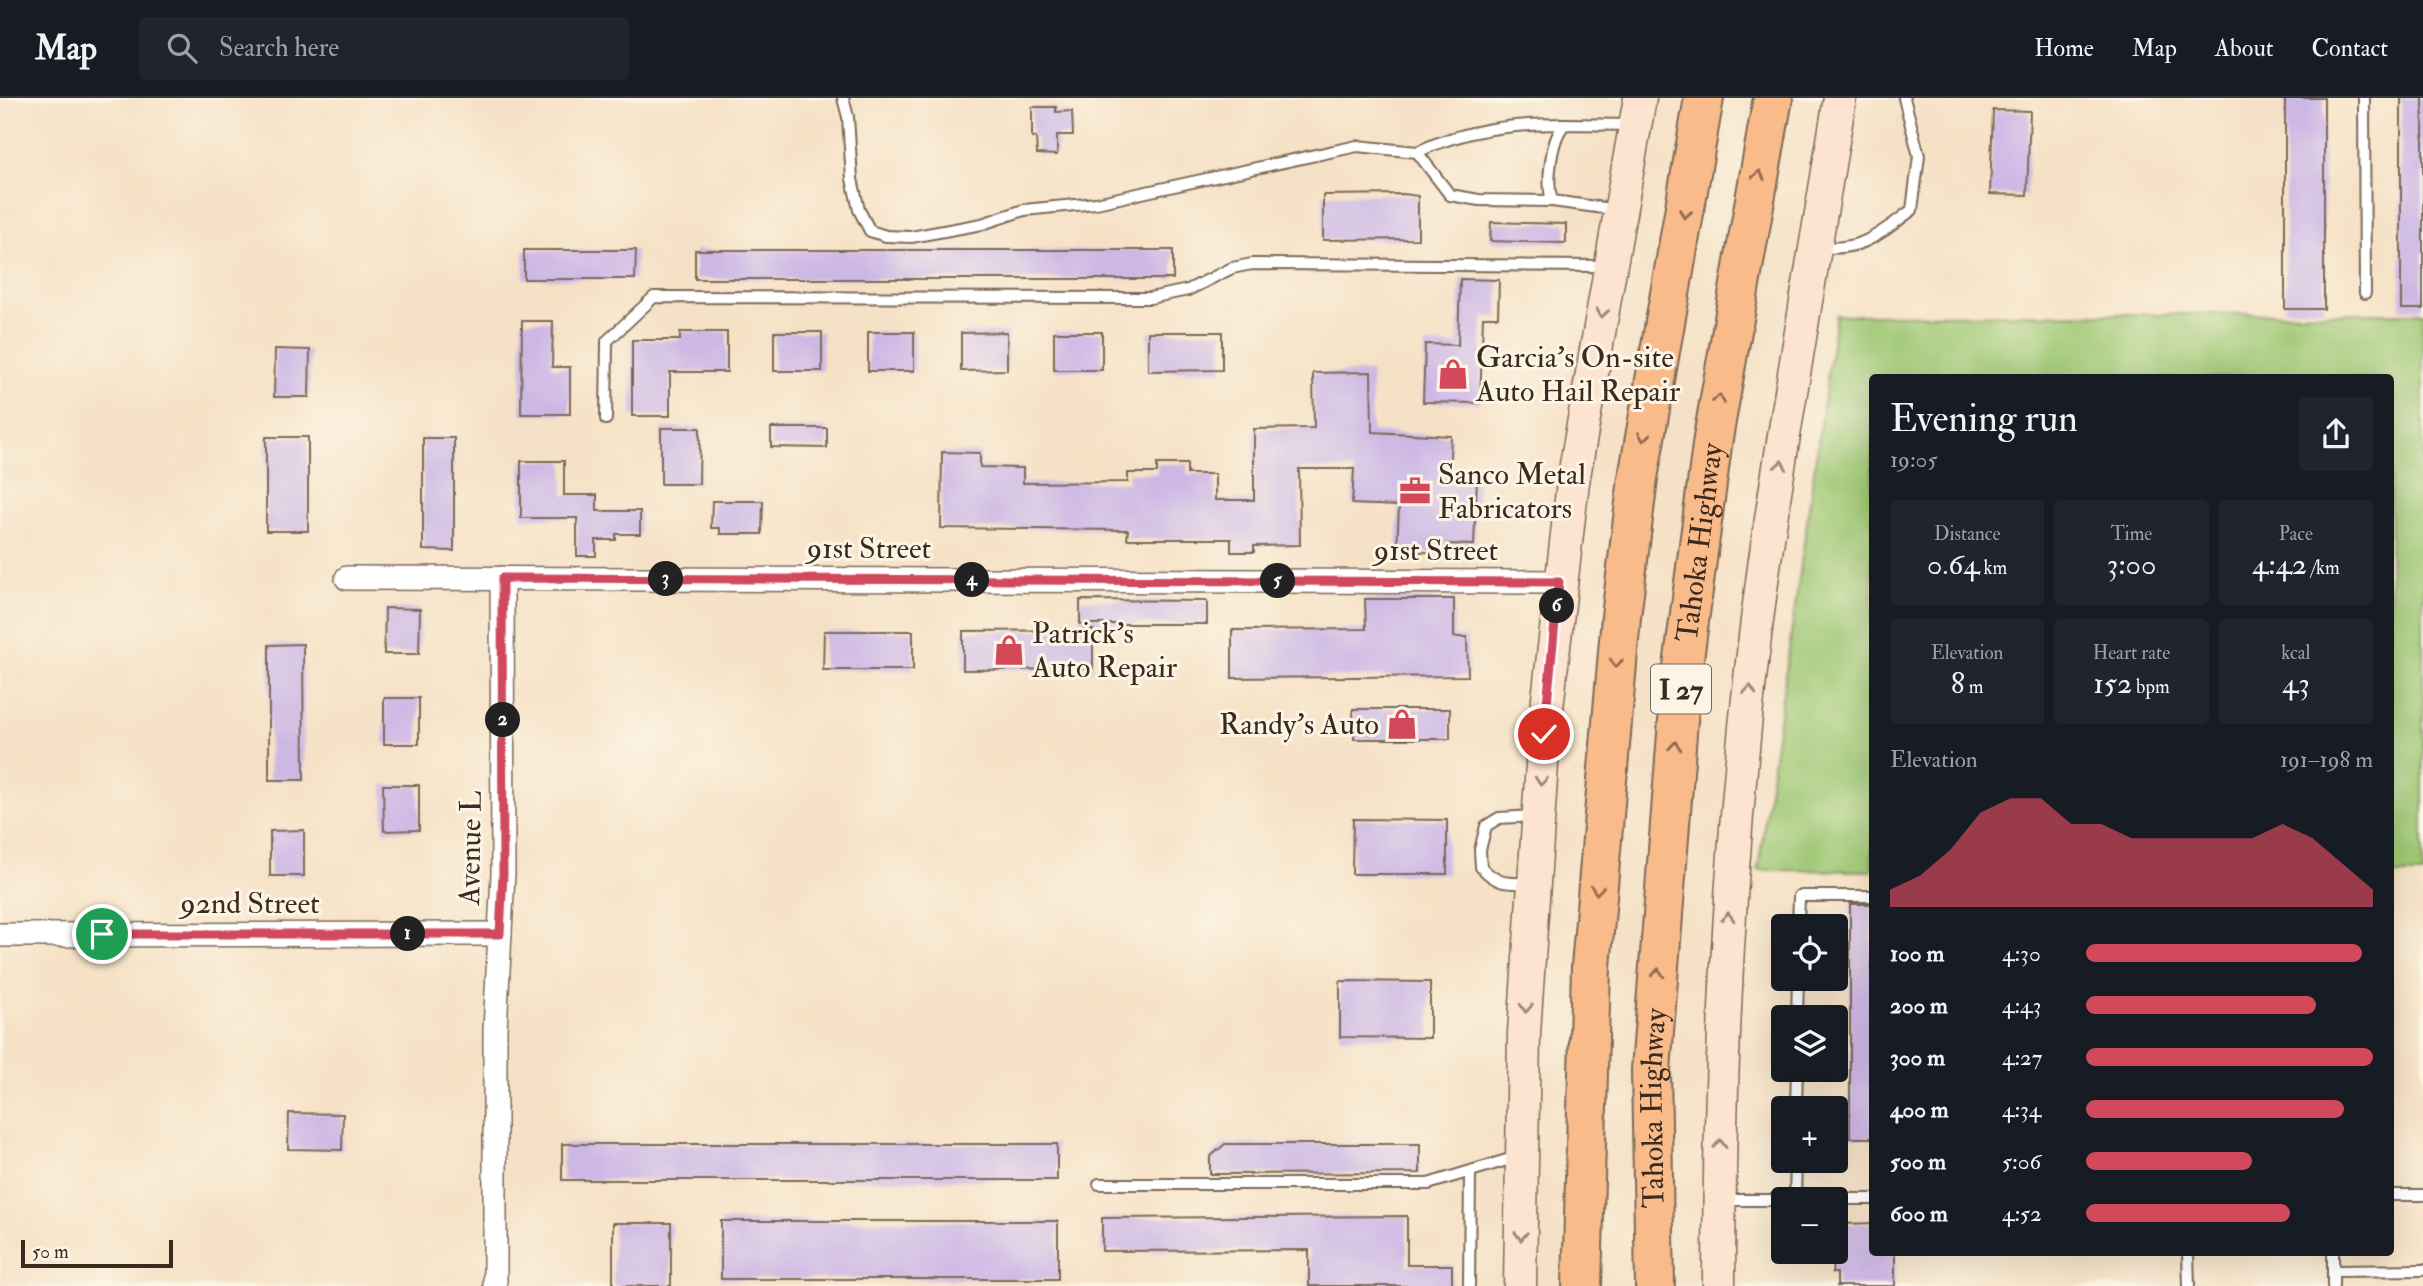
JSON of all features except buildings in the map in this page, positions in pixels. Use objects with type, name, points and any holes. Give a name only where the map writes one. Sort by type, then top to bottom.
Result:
[{"type":"highway","name":"I 27","points":[[1582,1286],[1591,986],[1611,723],[1638,478],[1704,98]]},
{"type":"highway","name":"Tahoka Highway","points":[[1655,1286],[1653,1044],[1681,682],[1713,438],[1773,98]]},
{"type":"highway","points":[[1557,1286],[1559,1240],[1591,986]]},
{"type":"highway","points":[[1653,1044],[1675,1286]]},
{"type":"main road","points":[[1719,1286],[1722,1042],[1729,906],[1751,676],[1765,565],[1840,98]]},
{"type":"main road","points":[[1520,1286],[1524,1033],[1559,582],[1637,112]]},
{"type":"street","name":"91st Street","points":[[347,578],[1559,582]]},
{"type":"street","name":"Avenue L","points":[[495,1286],[493,1150],[503,874],[502,578]]},
{"type":"street","name":"92nd Street","points":[[0,935],[500,934]]},
{"type":"lane","points":[[843,98],[859,210],[870,231],[886,236],[911,237],[982,223],[1024,210],[1096,204],[1357,146],[1417,152],[1448,137],[1496,127],[1565,124],[1637,112]]},
{"type":"lane","points":[[1816,247],[1841,249],[1871,240],[1912,210],[1919,156],[1904,98]]},
{"type":"lane","points":[[2364,98],[2365,293]]},
{"type":"lane","points":[[1552,201],[1549,191],[1558,132],[1565,124]]},
{"type":"lane","points":[[1417,152],[1450,195],[1479,200],[1552,201],[1620,210]]},
{"type":"lane","points":[[606,419],[607,341],[654,297],[1150,298],[1188,290],[1232,268],[1252,264],[1611,266]]},
{"type":"lane","points":[[1535,883],[1500,883],[1481,867],[1480,850],[1486,826],[1499,818],[1539,816]]},
{"type":"lane","points":[[1798,914],[1799,896],[1869,896]]},
{"type":"lane","points":[[1099,1184],[1428,1184],[1522,1155]]},
{"type":"lane","points":[[1468,1286],[1471,1172]]},
{"type":"lane","points":[[2394,1195],[2423,1195]]},
{"type":"lane","points":[[1848,1199],[1869,1199]]},
{"type":"lane","points":[[1720,1200],[1771,1200]]},
{"type":"lane","points":[[2188,1256],[2189,1286]]},
{"type":"lane","points":[[2333,1256],[2333,1286]]},
{"type":"lane","points":[[2333,1271],[2423,1270]]},
{"type":"green space","points":[[2423,313],[2423,875],[2394,875],[2394,374],[1869,374],[1869,871],[1758,870],[1836,315]]},
{"type":"place","name":"Garcia’s On-site Auto Hail Repair","points":[[1453,374]]},
{"type":"place","name":"Sanco Metal Fabricators","points":[[1415,491]]},
{"type":"place","name":"Patrick's Auto Repair","points":[[1009,650]]},
{"type":"place","name":"Randy's Auto","points":[[1402,724]]},
{"type":"route","points":[[102,934],[500,934],[503,874],[502,578],[1559,582],[1544,734]]}]
